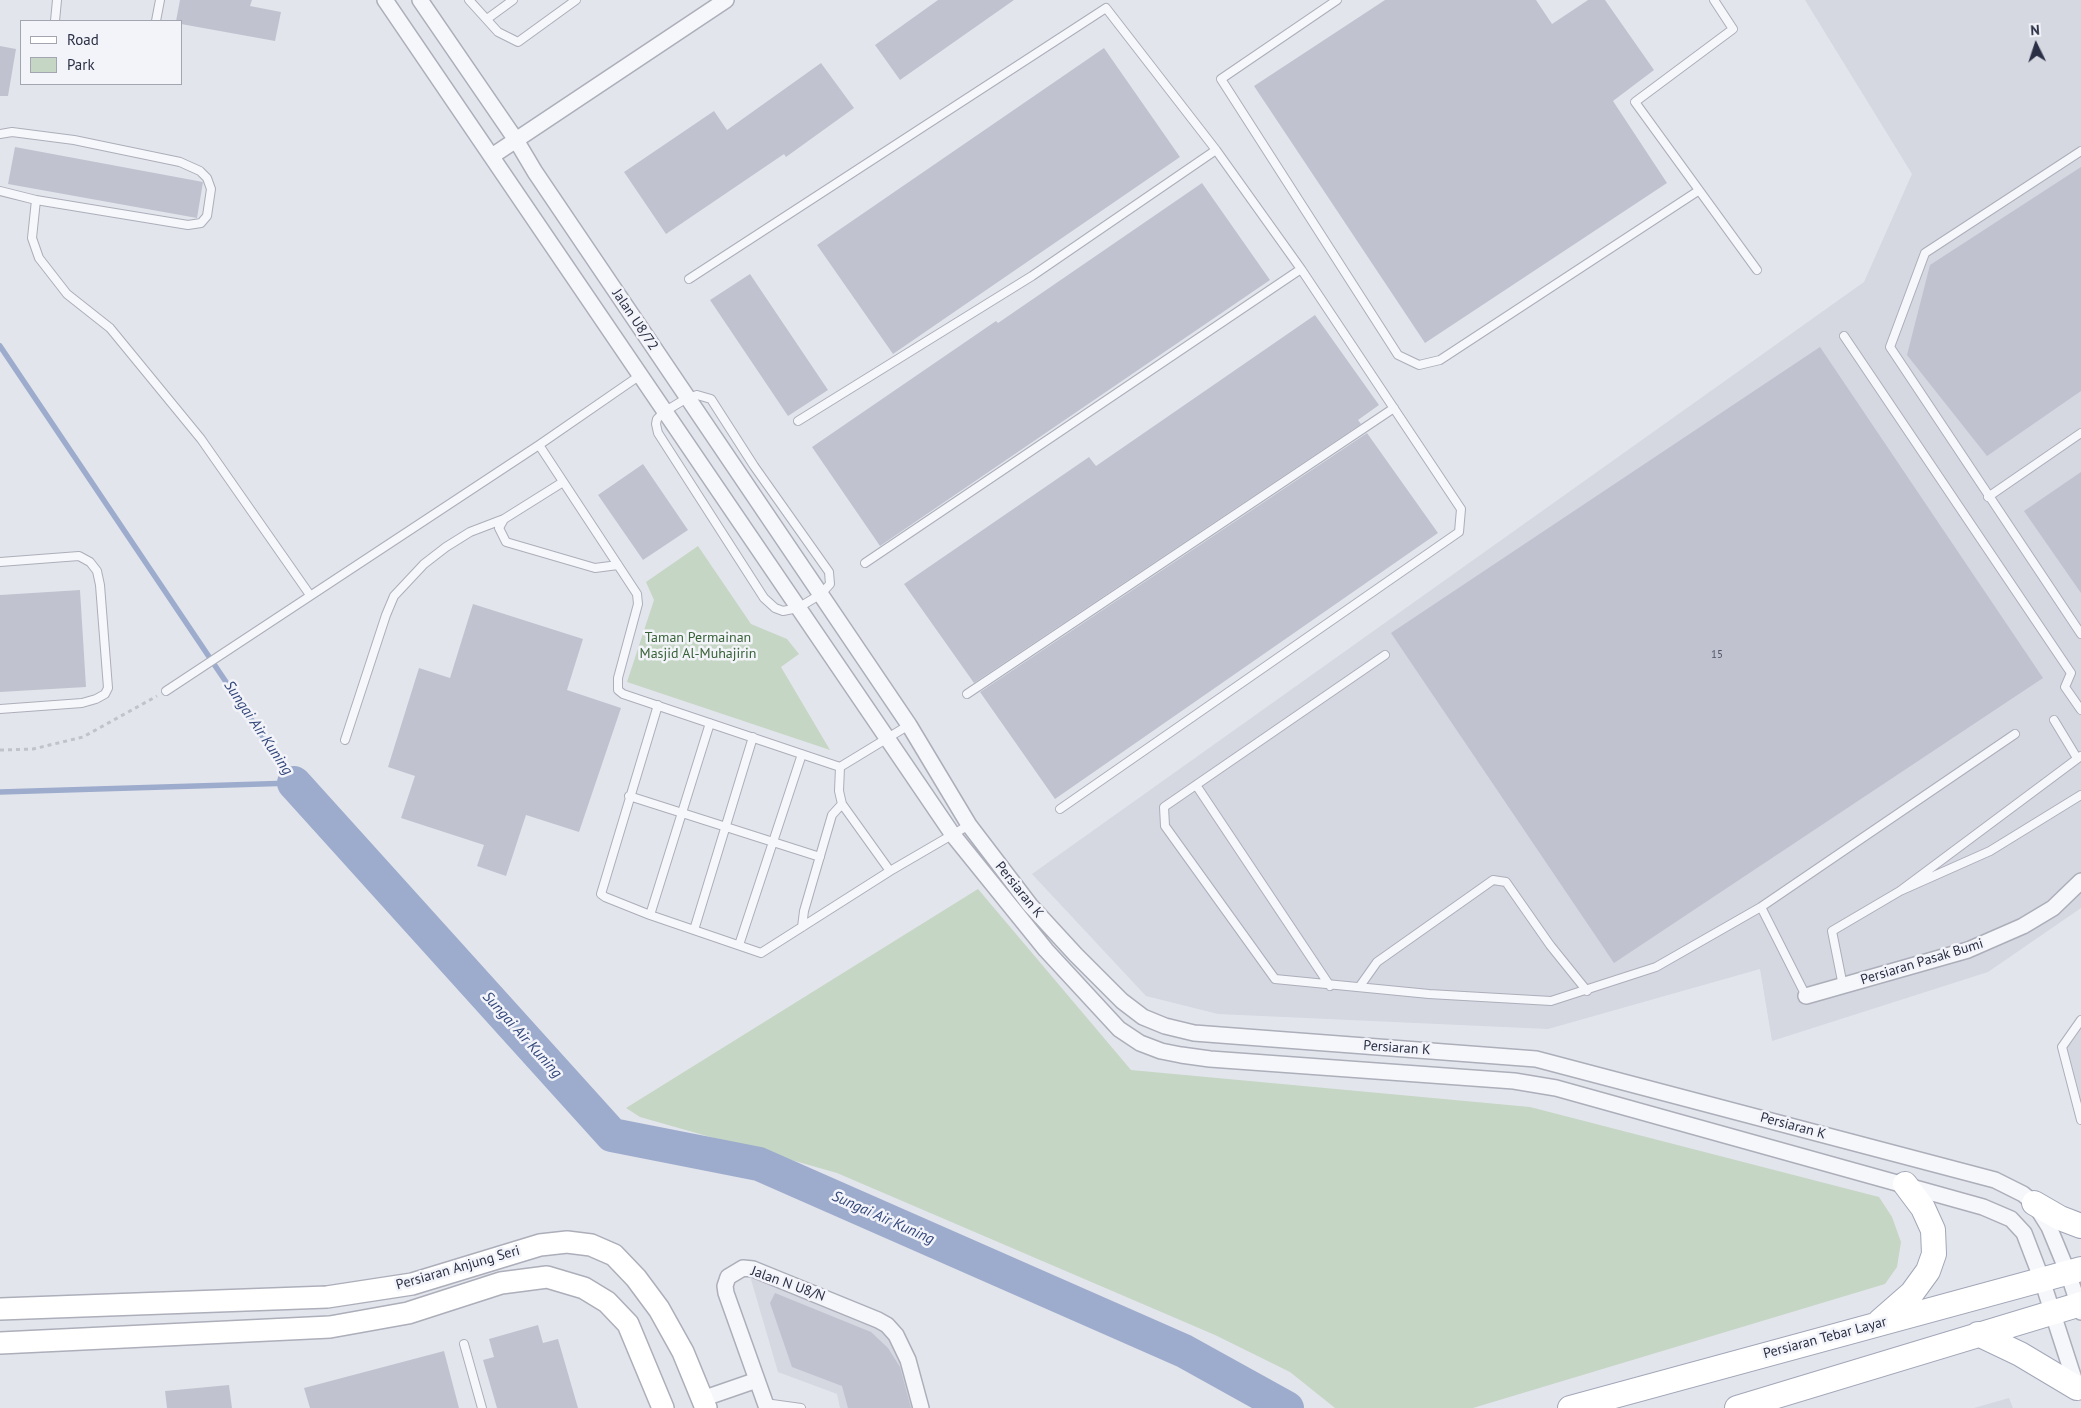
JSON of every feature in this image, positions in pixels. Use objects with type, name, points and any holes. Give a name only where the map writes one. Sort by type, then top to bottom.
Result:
[{"type":"main road","points":[[1876,1324],[1912,1293],[1928,1271],[1934,1254],[1933,1230],[1930,1222],[1924,1208],[1905,1184]]},
{"type":"main road","points":[[2034,1203],[2060,1218],[2081,1226]]},
{"type":"main road","name":"Persiaran Tebar Layar","points":[[1570,1408],[2074,1271]]},
{"type":"main road","points":[[1737,1408],[1978,1334],[2080,1307]]},
{"type":"main road","points":[[1978,1334],[2020,1354],[2079,1391]]},
{"type":"street","name":"Jalan U8/72","points":[[385,0],[828,652]]},
{"type":"street","name":"Jalan U8/72","points":[[420,0],[851,639]]},
{"type":"street","points":[[492,156],[726,0]]},
{"type":"street","name":"Persiaran K","points":[[851,639],[909,725],[969,825],[1030,905],[1122,1001],[1143,1017],[1165,1026],[1194,1033],[1536,1059],[1995,1180],[2023,1194],[2034,1203],[2074,1271],[2080,1307]]},
{"type":"street","name":"Persiaran K","points":[[828,652],[953,835],[1046,950],[1119,1029],[1140,1043],[1161,1051],[1210,1059],[1514,1081],[1556,1088],[1984,1206],[2011,1219],[2024,1234],[2042,1280],[2079,1391]]},
{"type":"street","name":"Persiaran Pasak Bumi","points":[[1806,996],[1968,950],[2023,926],[2053,908],[2081,881]]},
{"type":"street","name":"Persiaran Anjung Seri","points":[[0,1309],[327,1297],[412,1284],[540,1245],[567,1242],[591,1245],[614,1255],[636,1278],[659,1309],[683,1352],[704,1403]]},
{"type":"street","name":"Jalan N U8/N","points":[[766,1406],[726,1293],[725,1286],[728,1277],[743,1268],[753,1269],[878,1320],[887,1326],[896,1335],[908,1360],[921,1408]]},
{"type":"street","name":"Persiaran Anjung Seri","points":[[0,1343],[330,1327],[408,1313],[501,1283],[547,1277],[584,1288],[607,1302],[628,1324],[663,1408]]},
{"type":"street","points":[[704,1403],[757,1380]]},
{"type":"lane","points":[[54,20],[57,0]]},
{"type":"lane","points":[[156,20],[160,0]]},
{"type":"lane","points":[[469,0],[498,32],[518,42],[576,0]]},
{"type":"lane","points":[[487,19],[513,0]]},
{"type":"lane","points":[[1060,809],[1459,532],[1461,509],[1301,270],[1216,150],[1106,8],[1102,0]]},
{"type":"lane","points":[[1337,0],[1222,79],[1398,355],[1419,365],[1440,360],[1698,191]]},
{"type":"lane","points":[[1714,0],[1733,29],[1635,102],[1757,270]]},
{"type":"lane","points":[[689,279],[1106,8]]},
{"type":"lane","points":[[0,134],[12,132],[74,140],[180,162],[200,170],[207,178],[211,189],[207,216],[201,223],[188,225],[36,200],[0,191]]},
{"type":"lane","points":[[798,421],[1032,276],[1216,150]]},
{"type":"lane","points":[[2081,151],[1925,253],[1890,347],[1988,497],[2081,634]]},
{"type":"lane","points":[[36,200],[32,238],[39,258],[66,294],[110,328],[201,439],[310,595]]},
{"type":"lane","points":[[865,563],[1301,270]]},
{"type":"lane","points":[[1844,336],[2071,673],[2065,687],[2081,710]]},
{"type":"lane","points":[[166,691],[252,632],[539,445],[639,376]]},
{"type":"lane","points":[[687,398],[664,412],[657,419],[658,433],[764,598],[775,608],[783,611],[798,608],[821,594]]},
{"type":"lane","points":[[967,694],[1394,408]]},
{"type":"lane","points":[[1988,497],[2081,433]]},
{"type":"lane","points":[[539,445],[637,594],[638,604],[618,678],[618,690],[622,694],[840,767],[909,725]]},
{"type":"lane","points":[[345,740],[394,596],[424,564],[446,546],[470,532],[504,519],[563,482]]},
{"type":"lane","points":[[504,519],[499,528],[506,542],[596,568],[618,565]]},
{"type":"lane","points":[[0,562],[79,556],[90,562],[97,571],[100,585],[108,688],[105,694],[82,703],[0,708]]},
{"type":"lane","points":[[1385,655],[1164,806],[1165,826],[1275,979],[1330,986],[1360,986],[1429,994],[1551,1001],[1587,991],[1656,967],[1761,908],[2015,734]]},
{"type":"lane","points":[[658,705],[601,894],[650,915],[761,953],[890,871],[969,825]]},
{"type":"lane","points":[[1843,986],[1832,931],[1900,891],[2079,757],[2054,720]]},
{"type":"lane","points":[[650,915],[710,723]]},
{"type":"lane","points":[[694,930],[753,737]]},
{"type":"lane","points":[[739,945],[802,754]]},
{"type":"lane","points":[[840,767],[839,791],[842,804],[890,871]]},
{"type":"lane","points":[[1196,785],[1330,986]]},
{"type":"lane","points":[[1900,891],[1990,851],[2081,795]]},
{"type":"lane","points":[[629,796],[820,857]]},
{"type":"lane","points":[[802,927],[804,911],[832,815],[842,804]]},
{"type":"lane","points":[[1360,986],[1377,962],[1493,880],[1506,882],[1550,945],[1587,991]]},
{"type":"lane","points":[[1761,908],[1806,996]]},
{"type":"lane","points":[[2081,1020],[2062,1047],[2081,1120]]},
{"type":"lane","points":[[464,1344],[482,1408]]},
{"type":"lane","name":"Jalan N U8/N","points":[[766,1406],[802,1408]]},
{"type":"path","points":[[0,750],[33,749],[83,738],[166,691]]},
{"type":"shaded area","points":[[1805,0],[2081,0],[2081,908],[1988,972],[1772,1041],[1760,969],[1548,1029],[1218,1014],[1146,996],[1032,874],[1864,282],[1912,174]]},
{"type":"shaded area","points":[[2081,1029],[2081,1102],[2067,1048]]},
{"type":"shaded area","points":[[750,1276],[880,1328],[891,1340],[900,1361],[913,1408],[840,1408],[837,1394],[778,1372]]},
{"type":"shaded area","points":[[2009,1398],[2013,1408],[1974,1408]]},
{"type":"green space","name":"Taman Permainan Masjid Al-Muhajirin","points":[[698,546],[751,624],[787,639],[799,654],[781,667],[830,750],[627,682],[654,600],[646,582]]},
{"type":"green space","points":[[978,889],[1131,1070],[1530,1107],[1879,1197],[1892,1217],[1901,1242],[1897,1267],[1885,1284],[1473,1408],[1335,1408],[1290,1372],[1215,1335],[837,1173],[640,1117],[626,1108]]},
{"type":"building","points":[[180,0],[252,0],[250,6],[281,12],[275,41],[182,24],[182,20],[176,20]]},
{"type":"building","points":[[938,0],[1014,0],[900,80],[875,45]]},
{"type":"building","points":[[1385,0],[1536,0],[1552,24],[1588,0],[1605,0],[1654,70],[1613,101],[1667,183],[1425,343],[1254,86]]},
{"type":"building","points":[[0,46],[16,49],[8,96],[0,96]]},
{"type":"building","points":[[1104,48],[1180,157],[893,354],[817,245]]},
{"type":"building","points":[[821,63],[854,108],[786,157],[784,154],[666,234],[624,172],[714,111],[727,130]]},
{"type":"building","points":[[15,147],[203,182],[197,218],[8,184]]},
{"type":"building","points":[[2081,167],[2081,391],[1987,456],[1907,355],[1930,265]]},
{"type":"building","points":[[1202,183],[1270,280],[880,546],[812,447],[996,321],[998,323]]},
{"type":"building","points":[[750,274],[828,390],[788,416],[710,300]]},
{"type":"building","points":[[1315,315],[1379,405],[1358,420],[1361,424],[974,683],[904,584],[1089,457],[1096,466]]},
{"type":"building","points":[[1820,347],[2043,678],[1614,963],[1391,633]]},
{"type":"building","points":[[1367,433],[1438,533],[1055,799],[980,692]]},
{"type":"building","points":[[643,464],[688,530],[643,560],[598,495]]},
{"type":"building","points":[[2081,472],[2081,593],[2024,511]]},
{"type":"building","points":[[80,590],[86,687],[0,692],[0,595]]},
{"type":"building","points":[[473,604],[583,639],[567,690],[621,708],[579,832],[526,815],[506,876],[477,866],[484,845],[401,818],[415,776],[388,767],[419,668],[450,678]]},
{"type":"building","points":[[775,1293],[871,1332],[888,1348],[900,1367],[911,1408],[848,1408],[842,1386],[792,1367],[770,1303]]},
{"type":"building","points":[[538,1325],[543,1343],[558,1339],[578,1408],[497,1408],[483,1360],[494,1357],[489,1339]]},
{"type":"building","points":[[444,1351],[459,1408],[310,1408],[304,1388]]},
{"type":"building","points":[[229,1385],[232,1408],[167,1408],[165,1391]]},
{"type":"waterway","name":"Sungai Air Kuning","points":[[0,346],[294,783]]},
{"type":"waterway","points":[[0,792],[294,783]]},
{"type":"waterway","name":"Sungai Air Kuning","points":[[294,783],[612,1135],[759,1164],[1184,1351],[1287,1408]]}]
